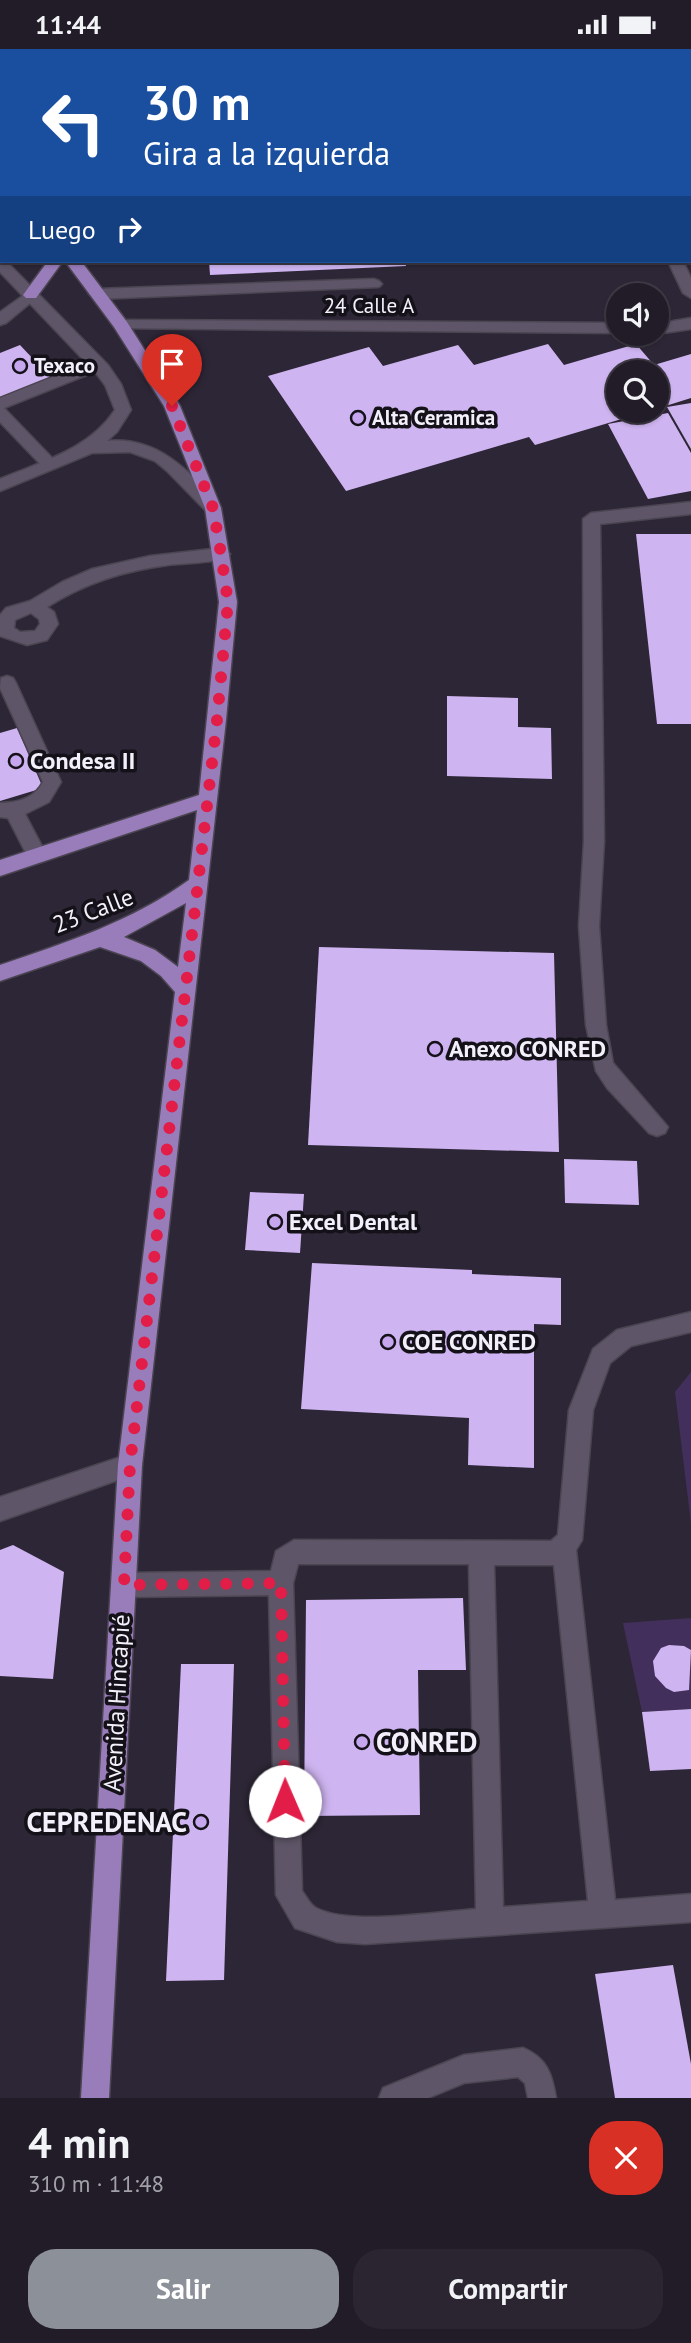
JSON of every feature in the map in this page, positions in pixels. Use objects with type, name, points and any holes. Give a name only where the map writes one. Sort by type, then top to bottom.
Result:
[{"type":"main road","points":[[31,295],[54,263]]},
{"type":"main road","name":"Avenida Hincapié","points":[[74,263],[121,325],[172,406],[213,508],[228,602],[217,720],[205,800],[130,1465],[95,2098]]},
{"type":"main road","points":[[0,868],[205,800]]},
{"type":"main road","name":"23 Calle","points":[[0,972],[100,939],[153,916],[197,884]]},
{"type":"main road","points":[[100,939],[148,954],[176,976],[185,990]]},
{"type":"street","points":[[676,263],[691,293]]},
{"type":"street","points":[[0,264],[98,364],[113,384],[123,410],[111,428],[87,449]]},
{"type":"street","points":[[97,294],[374,284]]},
{"type":"street","points":[[0,320],[31,295]]},
{"type":"street","points":[[669,328],[691,323]]},
{"type":"street","name":"24 Calle A","points":[[121,325],[606,328]]},
{"type":"street","points":[[0,404],[98,364]]},
{"type":"street","points":[[0,412],[50,464]]},
{"type":"street","points":[[0,485],[87,449],[105,445],[148,450],[169,461],[213,508]]},
{"type":"street","points":[[657,1127],[614,1082],[603,1065],[596,1025],[589,926],[594,841],[592,519],[691,508]]},
{"type":"street","points":[[33,607],[65,588],[104,572],[142,563],[221,554]]},
{"type":"street","points":[[7,683],[52,782],[49,792],[37,801],[7,810],[37,856]]},
{"type":"street","points":[[691,1322],[625,1337],[601,1356],[581,1410],[569,1540],[564,1548],[556,1553],[293,1552],[285,1559],[281,1583],[289,1895],[305,1918],[337,1928],[365,1930],[691,1908]]},
{"type":"street","points":[[0,1509],[130,1465]]},
{"type":"street","points":[[564,1548],[603,1914]]},
{"type":"street","points":[[481,1552],[490,1922]]},
{"type":"street","points":[[124,1585],[281,1583]]},
{"type":"street","points":[[393,2098],[464,2069],[523,2062],[538,2076],[542,2098]]},
{"type":"shaded area","points":[[691,1372],[691,1524],[675,1392]]},
{"type":"shaded area","points":[[691,1618],[691,1709],[642,1712],[623,1623]]},
{"type":"building","points":[[209,263],[405,263],[406,266],[210,275]]},
{"type":"building","points":[[548,344],[564,365],[629,346],[638,346],[650,360],[606,360],[606,423],[608,423],[535,445],[529,437],[346,491],[268,376],[369,347],[383,366],[458,345],[474,365]]},
{"type":"building","name":"Texaco","points":[[20,345],[52,379],[0,400],[0,353]]},
{"type":"building","points":[[691,354],[691,398],[669,405],[669,361]]},
{"type":"building","points":[[691,403],[691,449],[669,410],[669,407]]},
{"type":"building","points":[[669,415],[691,453],[691,491],[648,499],[608,424],[669,423]]},
{"type":"building","points":[[636,534],[691,534],[691,724],[657,724]]},
{"type":"building","points":[[447,696],[518,698],[518,727],[551,728],[552,779],[447,776]]},
{"type":"building","name":"Condesa II","points":[[17,728],[43,788],[0,801],[0,733]]},
{"type":"building","name":"Anexo CONRED","points":[[319,947],[554,953],[559,1152],[308,1145]]},
{"type":"building","points":[[564,1159],[637,1161],[639,1205],[565,1203]]},
{"type":"building","name":"Excel Dental","points":[[250,1192],[304,1194],[300,1253],[245,1250]]},
{"type":"building","name":"COE CONRED","points":[[312,1263],[472,1270],[472,1274],[561,1278],[561,1325],[534,1324],[534,1468],[468,1465],[469,1418],[301,1409]]},
{"type":"building","points":[[13,1545],[64,1572],[53,1679],[0,1676],[0,1550]]},
{"type":"building","name":"CONRED","points":[[463,1598],[466,1670],[418,1670],[420,1815],[304,1816],[306,1600]]},
{"type":"building","points":[[669,1645],[684,1646],[691,1650],[689,1690],[674,1692],[655,1676],[653,1661],[661,1648]]},
{"type":"building","name":"CEPREDENAC","points":[[181,1664],[234,1664],[224,1980],[166,1981]]},
{"type":"building","points":[[691,1709],[691,1769],[650,1771],[642,1712]]},
{"type":"building","points":[[673,1965],[691,2064],[691,2098],[615,2098],[595,1974]]},
{"type":"place","name":"Texaco","points":[[20,366]]},
{"type":"place","name":"Alta Ceramica","points":[[358,418]]},
{"type":"place","name":"Condesa II","points":[[16,761]]},
{"type":"place","name":"Anexo CONRED","points":[[435,1049]]},
{"type":"place","name":"Excel Dental","points":[[275,1222]]},
{"type":"place","name":"COE CONRED","points":[[388,1342]]},
{"type":"place","name":"CONRED","points":[[362,1742]]},
{"type":"place","name":"CEPREDENAC","points":[[201,1822]]},
{"type":"route","points":[[172,406],[213,508],[228,602],[217,720],[205,800],[130,1465],[124,1585],[281,1583],[285,1801]]}]
